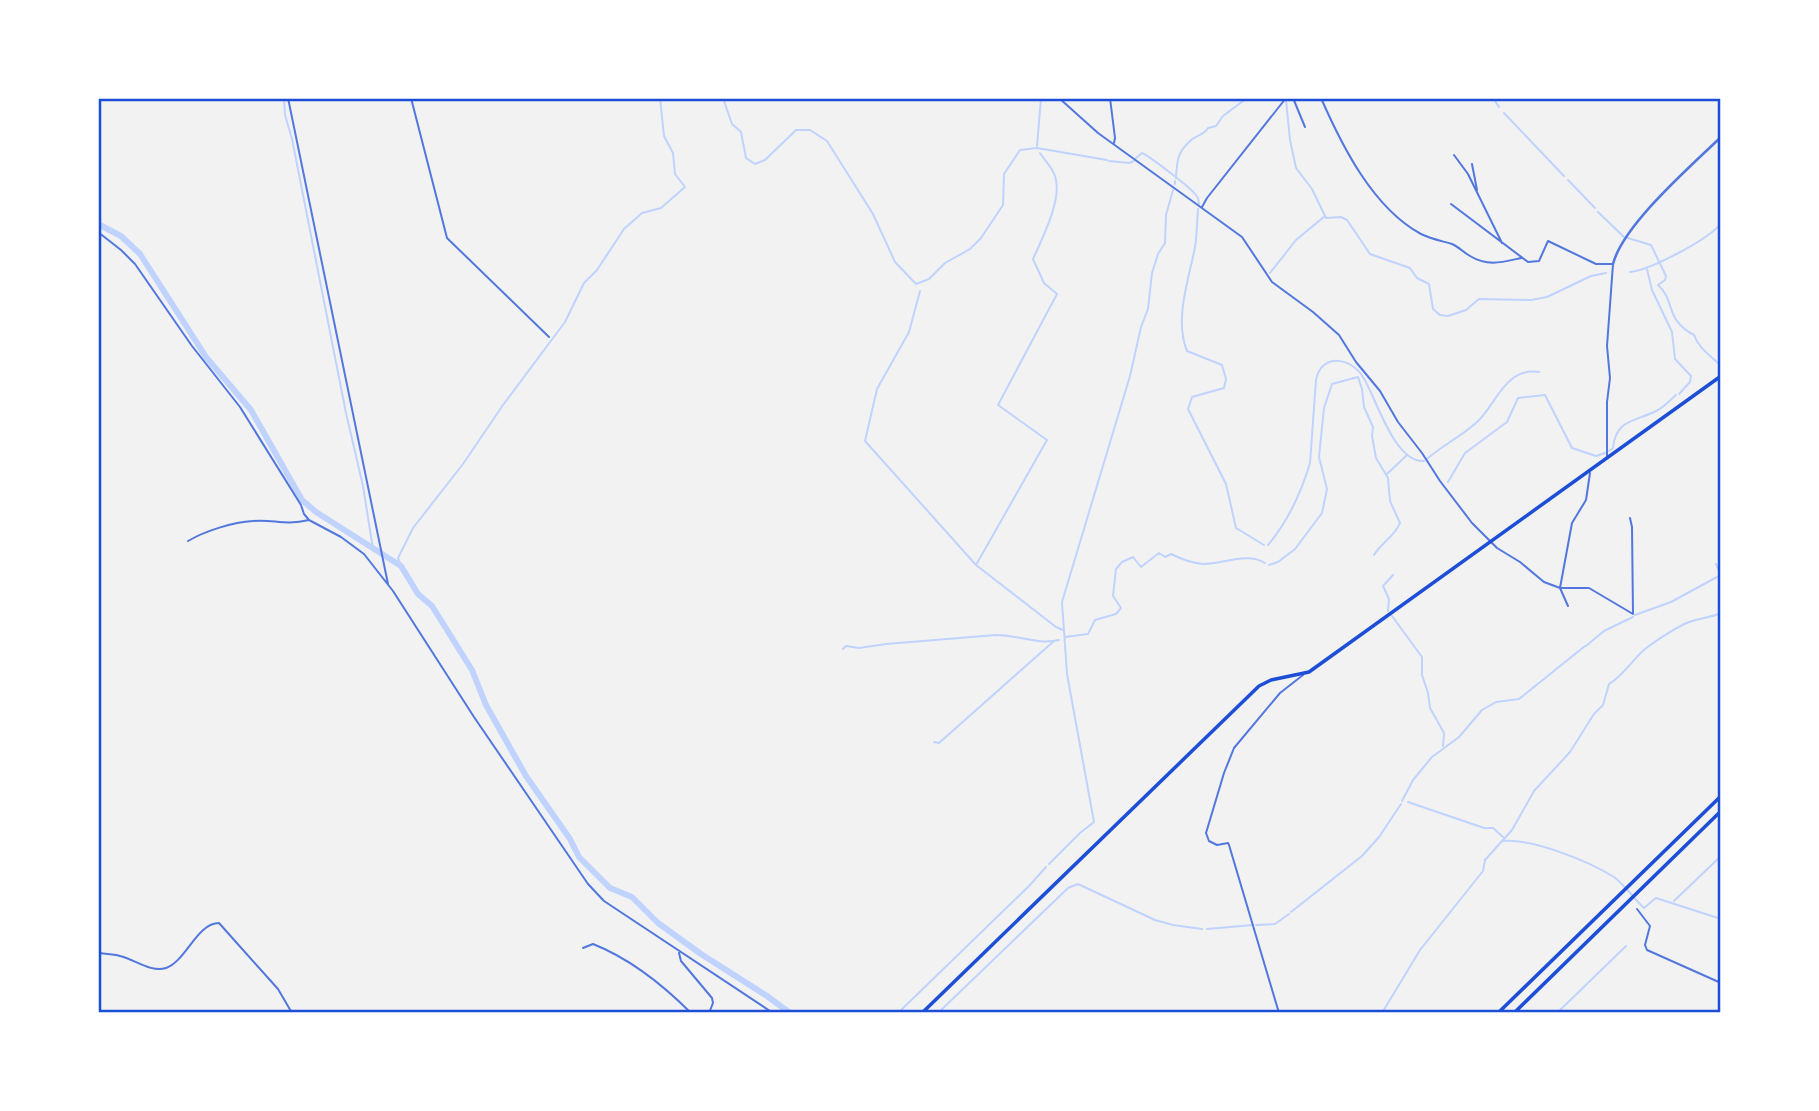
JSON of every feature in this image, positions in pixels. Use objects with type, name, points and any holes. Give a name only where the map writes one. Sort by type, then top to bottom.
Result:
[{"type":"main road","points":[[922,1013],[1259,686],[1270,680],[1303,674],[1721,376]]},
{"type":"main road","points":[[1498,1013],[1721,796]]},
{"type":"main road","points":[[1514,1013],[1721,811]]},
{"type":"street","points":[[288,98],[388,585]]},
{"type":"street","points":[[411,98],[447,238],[549,337]]},
{"type":"street","points":[[1059,98],[1113,144],[1242,237],[1272,282],[1339,335],[1472,523],[1544,582],[1560,588],[1589,588],[1633,614],[1630,518]]},
{"type":"street","points":[[1110,98],[1115,138],[1113,144]]},
{"type":"street","points":[[1201,208],[1206,198],[1286,98]]},
{"type":"street","points":[[1293,98],[1305,127]]},
{"type":"street","points":[[1321,98],[1346,154],[1372,188],[1407,224],[1426,236],[1453,245],[1473,258],[1499,264],[1522,258]]},
{"type":"street","points":[[1607,456],[1610,378],[1606,346],[1613,264],[1619,246],[1643,217],[1721,137]]},
{"type":"street","points":[[1454,155],[1503,245]]},
{"type":"street","points":[[1472,164],[1478,195]]},
{"type":"street","points":[[1451,204],[1503,245],[1532,262],[1539,261],[1548,241],[1596,264],[1613,264]]},
{"type":"street","points":[[98,233],[135,264],[192,346],[240,407],[309,520],[341,537],[364,554],[388,585],[588,884],[604,901],[773,1013]]},
{"type":"street","points":[[1568,606],[1560,588],[1572,523],[1586,500],[1590,469]]},
{"type":"street","points":[[188,541],[219,528],[246,521],[286,524],[309,520]]},
{"type":"street","points":[[1279,1013],[1229,845],[1213,844],[1206,833],[1221,780],[1234,748],[1280,694],[1303,674]]},
{"type":"street","points":[[1637,909],[1649,923],[1646,948],[1721,983]]},
{"type":"street","points":[[98,953],[117,955],[149,967],[164,969],[173,964],[208,926],[219,923],[278,989],[292,1013]]},
{"type":"street","points":[[583,948],[593,944],[616,954],[667,989],[691,1013]]},
{"type":"street","points":[[680,952],[681,961],[712,998],[709,1013]]},
{"type":"waterway","points":[[284,98],[285,115],[363,486],[373,549]]},
{"type":"waterway","points":[[401,566],[398,558],[413,528],[463,464],[565,322],[584,283],[597,270],[624,229],[642,213],[661,208],[685,187],[675,174],[673,153],[664,136],[660,98]]},
{"type":"waterway","points":[[723,98],[732,124],[741,132],[746,158],[755,164],[765,160],[796,130],[810,130],[827,141],[873,214],[895,262],[916,284],[929,279],[945,263],[970,249],[981,238],[1003,205],[1004,174],[1020,150],[1037,148],[1107,160]]},
{"type":"waterway","points":[[1037,146],[1041,98]]},
{"type":"waterway","points":[[1176,178],[1182,149],[1208,128],[1216,126],[1223,116],[1247,98]]},
{"type":"waterway","points":[[1493,98],[1499,107]]},
{"type":"waterway","points":[[1286,100],[1296,168],[1312,189],[1326,218],[1341,217],[1347,220],[1370,254],[1410,268],[1417,278],[1429,284],[1433,309],[1440,315],[1448,316],[1466,310],[1479,299],[1531,300],[1547,297],[1591,276],[1606,273]]},
{"type":"waterway","points":[[1504,113],[1564,176]]},
{"type":"waterway","points":[[976,565],[1047,440],[998,405],[1057,294],[1044,283],[1033,259],[1054,207],[1057,185],[1055,176],[1040,153]]},
{"type":"waterway","points":[[1136,158],[1142,153],[1160,165],[1192,191],[1199,204]]},
{"type":"waterway","points":[[1109,161],[1134,161]]},
{"type":"waterway","points":[[1568,180],[1595,208]]},
{"type":"waterway","points":[[1049,864],[1094,822],[1067,674],[1062,602],[1130,376],[1148,309],[1152,273],[1165,243],[1166,215],[1173,190]]},
{"type":"waterway","points":[[1198,209],[1195,247],[1182,312],[1183,339],[1187,351],[1222,365],[1226,379],[1224,388],[1192,397],[1188,409],[1226,484],[1236,528],[1264,545]]},
{"type":"waterway","points":[[1598,212],[1624,237]]},
{"type":"waterway","points":[[1270,273],[1296,240],[1325,216]]},
{"type":"waterway","points":[[1630,272],[1679,253],[1715,230],[1721,223]]},
{"type":"waterway","points":[[98,224],[121,236],[140,254],[206,357],[251,410],[302,500],[316,512],[401,566],[418,594],[432,606],[472,670],[486,705],[526,776],[570,839],[579,857],[610,888],[632,897],[658,923],[790,1013]]},
{"type":"waterway","points":[[1628,238],[1651,245],[1666,276],[1658,285],[1667,297],[1678,323],[1694,335],[1702,348],[1721,366]]},
{"type":"waterway","points":[[1647,269],[1652,290],[1672,332],[1675,359],[1691,376],[1690,382],[1679,394]]},
{"type":"waterway","points":[[920,291],[909,332],[877,389],[865,441],[976,565],[1063,630]]},
{"type":"waterway","points":[[1268,545],[1288,516],[1310,463],[1316,380],[1324,365],[1344,362],[1358,370],[1395,441],[1413,459],[1424,461]]},
{"type":"waterway","points":[[1427,459],[1477,422],[1509,381],[1527,372],[1539,372]]},
{"type":"waterway","points":[[1269,565],[1278,562],[1295,549],[1322,513],[1327,489],[1319,457],[1324,408],[1332,384],[1358,377],[1364,407],[1373,427],[1376,458],[1388,478],[1390,501],[1400,523],[1374,555]]},
{"type":"waterway","points":[[1448,482],[1465,453],[1507,422],[1518,398],[1545,395],[1572,448],[1596,456],[1605,453]]},
{"type":"waterway","points":[[1609,451],[1623,426],[1658,410],[1676,395]]},
{"type":"waterway","points":[[1387,474],[1407,455]]},
{"type":"waterway","points":[[1065,637],[1088,634],[1095,620],[1116,614],[1121,608],[1113,596],[1116,569],[1122,562],[1133,557],[1141,567],[1159,553],[1165,557],[1171,554],[1203,564],[1243,558],[1265,563]]},
{"type":"waterway","points":[[1716,564],[1721,575]]},
{"type":"waterway","points":[[1388,611],[1389,599],[1383,586],[1393,575]]},
{"type":"waterway","points":[[1635,615],[1671,602],[1717,577]]},
{"type":"waterway","points":[[1382,1013],[1420,950],[1483,871],[1485,860],[1512,830],[1534,791],[1570,752],[1594,714],[1603,705],[1609,684],[1645,649],[1666,634],[1689,622],[1721,613]]},
{"type":"waterway","points":[[1392,616],[1422,657],[1422,675],[1430,708],[1444,733],[1443,746]]},
{"type":"waterway","points":[[1586,646],[1604,631],[1633,617]]},
{"type":"waterway","points":[[843,649],[846,646],[859,648],[996,635],[1043,641],[1059,640]]},
{"type":"waterway","points":[[934,742],[939,743],[1054,641]]},
{"type":"waterway","points":[[1402,801],[1413,780],[1432,757],[1459,737],[1482,710],[1496,702],[1519,699],[1585,646]]},
{"type":"waterway","points":[[1408,802],[1484,828],[1493,828],[1503,837]]},
{"type":"waterway","points":[[1291,912],[1362,856],[1379,837],[1401,804]]},
{"type":"waterway","points":[[1502,841],[1544,847],[1590,864],[1614,877],[1644,908],[1656,898],[1721,919]]},
{"type":"waterway","points":[[1674,901],[1721,856]]},
{"type":"waterway","points":[[898,1013],[1046,867]]},
{"type":"waterway","points":[[938,1013],[1068,888],[1078,884],[1155,920],[1202,929]]},
{"type":"waterway","points":[[1256,925],[1275,924],[1289,914]]},
{"type":"waterway","points":[[1207,929],[1253,925]]},
{"type":"waterway","points":[[1557,1013],[1626,946]]}]
